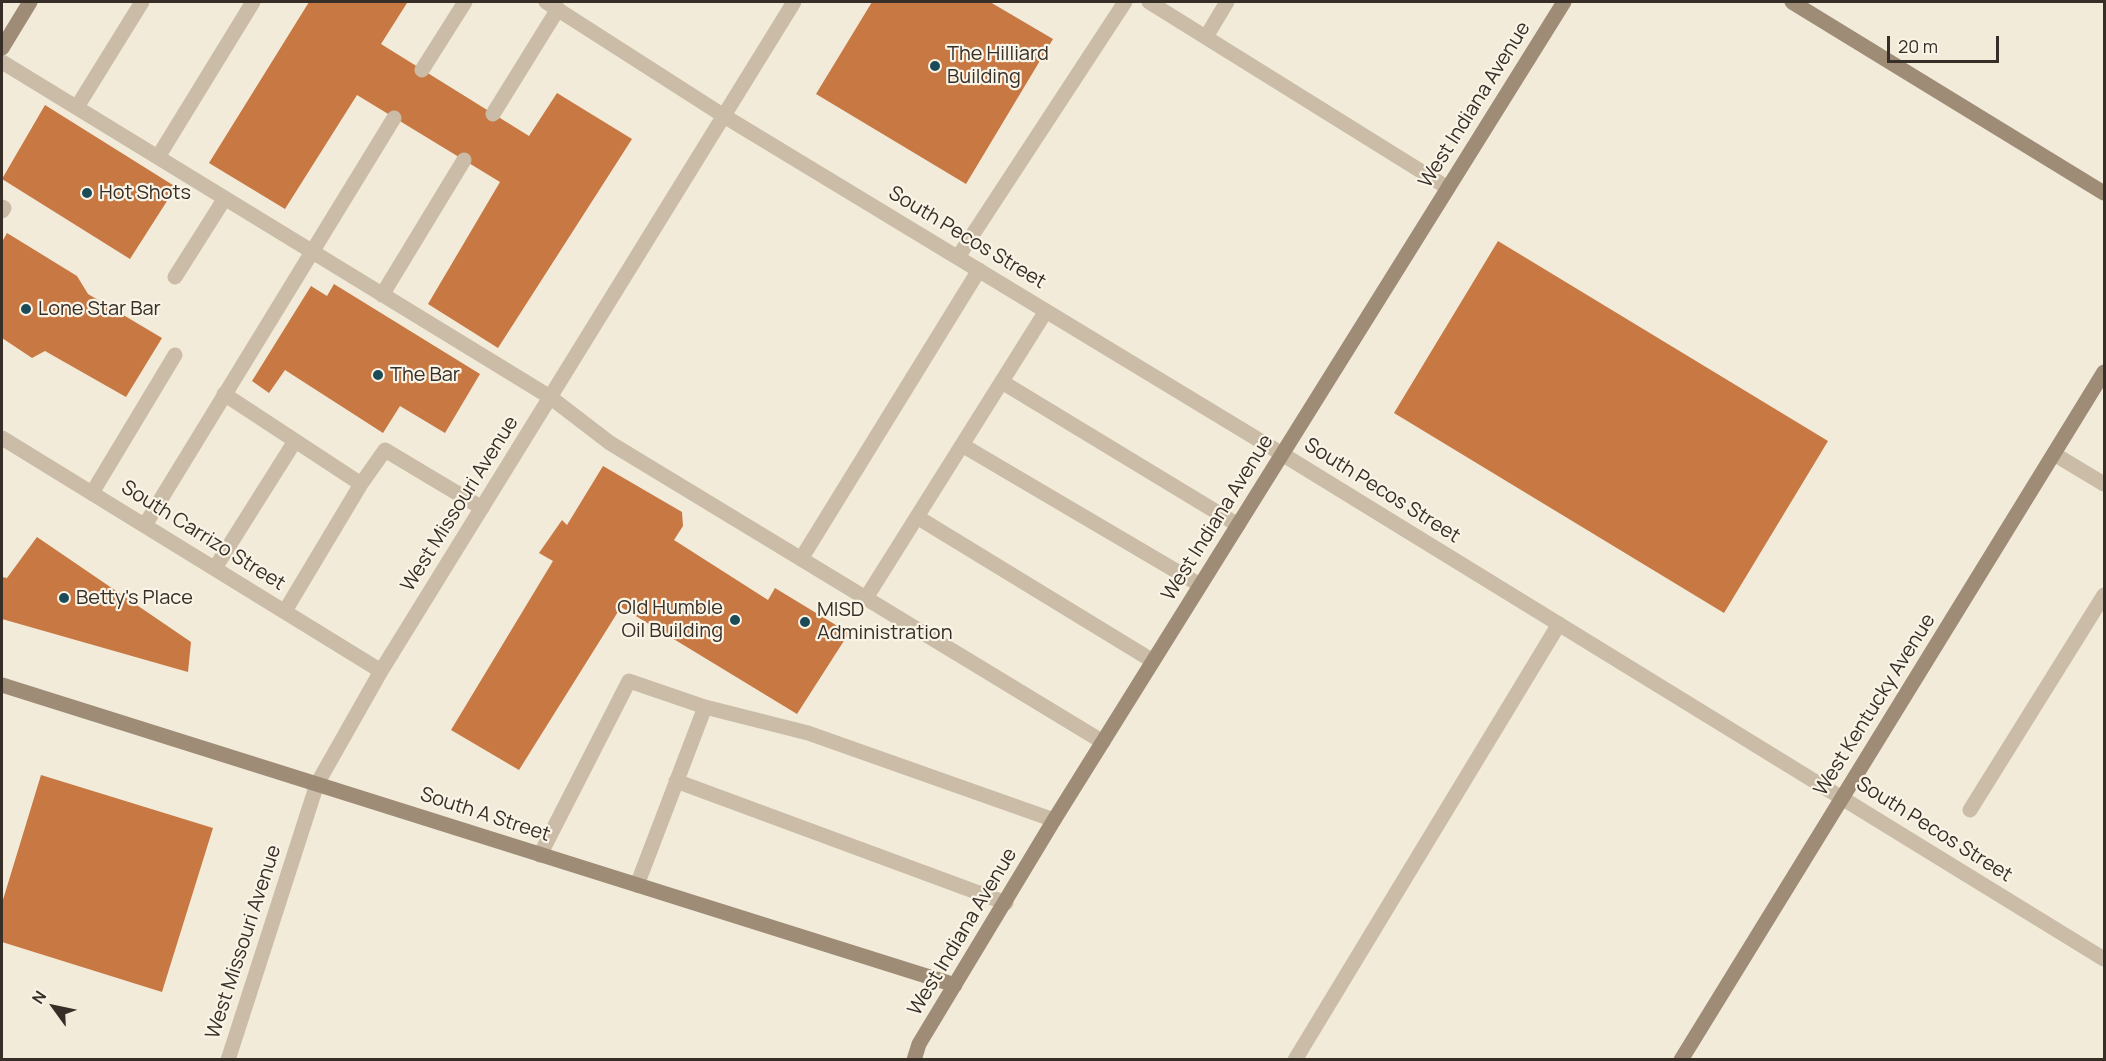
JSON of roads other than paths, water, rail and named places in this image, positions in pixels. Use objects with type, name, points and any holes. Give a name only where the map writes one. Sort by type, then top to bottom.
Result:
[{"type":"street","points":[[2,48],[30,2]]},
{"type":"street","points":[[77,107],[142,2]]},
{"type":"street","points":[[158,157],[253,2]]},
{"type":"street","points":[[422,70],[465,2]]},
{"type":"street","name":"West Missouri Avenue","points":[[228,1059],[317,784],[381,670],[794,2]]},
{"type":"street","points":[[958,257],[1125,2]]},
{"type":"street","points":[[1149,2],[1448,188]]},
{"type":"street","points":[[1206,37],[1227,2]]},
{"type":"street","name":"West Indiana Avenue","points":[[914,1059],[919,1044],[1054,820],[1564,2]]},
{"type":"street","points":[[1792,2],[2104,194]]},
{"type":"street","points":[[493,114],[552,5]]},
{"type":"street","name":"South Pecos Street","points":[[552,5],[724,116],[1282,454],[2104,959]]},
{"type":"street","points":[[2,62],[550,397],[610,443],[1103,742]]},
{"type":"street","points":[[145,525],[394,117]]},
{"type":"street","points":[[382,295],[464,160]]},
{"type":"street","points":[[175,277],[225,198]]},
{"type":"street","points":[[801,559],[979,270]]},
{"type":"street","points":[[866,598],[1046,311]]},
{"type":"street","points":[[92,493],[175,355]]},
{"type":"street","name":"West Kentucky Avenue","points":[[1681,1059],[2104,372]]},
{"type":"street","points":[[1002,382],[1238,525]]},
{"type":"street","points":[[224,394],[361,484]]},
{"type":"street","name":"South Carrizo Street","points":[[2,438],[381,670]]},
{"type":"street","points":[[215,568],[296,441]]},
{"type":"street","points":[[962,445],[1200,585]]},
{"type":"street","points":[[285,611],[361,484],[386,450],[482,508]]},
{"type":"street","points":[[2054,454],[2104,484]]},
{"type":"street","points":[[917,517],[1153,661]]},
{"type":"street","points":[[1971,810],[2104,595]]},
{"type":"street","points":[[1295,1059],[1559,624]]},
{"type":"street","points":[[540,855],[629,681],[705,707],[808,733],[1054,820]]},
{"type":"street","name":"South A Street","points":[[2,685],[955,985]]},
{"type":"street","points":[[637,885],[705,707]]},
{"type":"street","points":[[676,780],[1006,903]]},
{"type":"place","name":"The Hilliard Building","points":[[935,66]]},
{"type":"place","name":"Hot Shots","points":[[87,193]]},
{"type":"place","name":"Lone Star Bar","points":[[26,309]]},
{"type":"place","name":"The Bar","points":[[378,375]]},
{"type":"place","name":"Betty's Place","points":[[64,598]]},
{"type":"place","name":"Old Humble Oil Building","points":[[735,620]]},
{"type":"place","name":"MISD Administration","points":[[805,622]]}]
